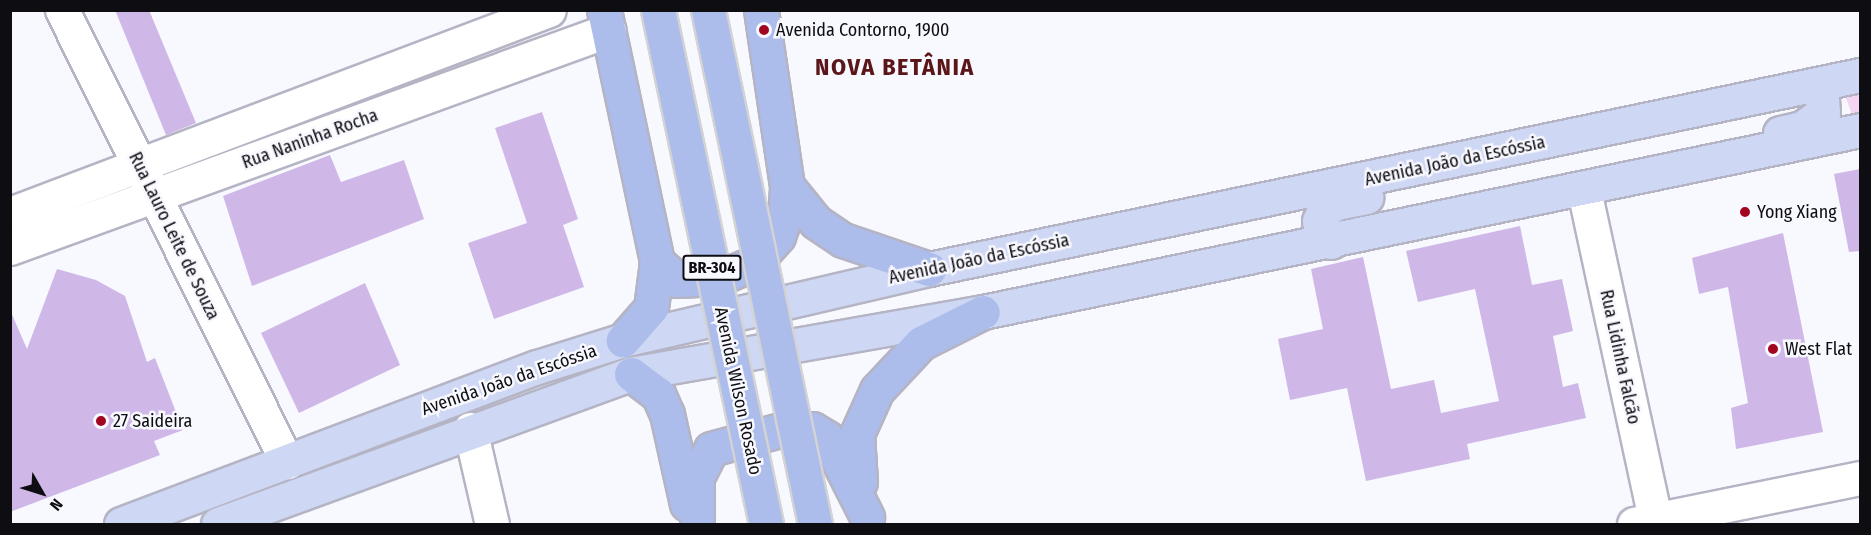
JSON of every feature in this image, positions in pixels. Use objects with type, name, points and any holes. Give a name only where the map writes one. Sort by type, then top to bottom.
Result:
[{"type":"highway","name":"Avenida Wilson Rosado","points":[[658,10],[766,525]]},
{"type":"highway","name":"BR-304","points":[[708,10],[815,525]]},
{"type":"highway","points":[[657,262],[677,280],[719,278],[754,263],[777,236],[785,218],[787,186],[761,10]]},
{"type":"highway","points":[[607,20],[657,262],[651,308],[623,340]]},
{"type":"highway","points":[[787,186],[816,222],[843,240],[929,269]]},
{"type":"highway","points":[[868,521],[855,460],[857,434],[877,390],[921,343],[983,312]]},
{"type":"highway","points":[[631,374],[658,394],[667,414],[692,525]]},
{"type":"highway","points":[[697,525],[697,477],[711,449],[784,429],[812,429],[826,438],[868,521]]},
{"type":"main road","name":"Avenida João da Escóssia","points":[[121,525],[623,340],[929,269],[1860,75]]},
{"type":"main road","points":[[1675,171],[1738,143],[1814,122],[1826,103],[1821,84]]},
{"type":"main road","name":"Avenida João da Escóssia","points":[[218,525],[470,429],[631,374],[983,312],[1584,190],[1860,130]]},
{"type":"main road","points":[[1331,242],[1319,221],[1327,207],[1445,181],[1506,150]]},
{"type":"street","name":"Rua Lauro Leite de Souza","points":[[62,10],[287,462]]},
{"type":"street","name":"Rua Naninha Rocha","points":[[10,214],[549,10]]},
{"type":"street","name":"Rua Naninha Rocha","points":[[10,248],[154,195],[607,20]]},
{"type":"street","name":"Rua Lidinha Falcão","points":[[1584,190],[1648,523]]},
{"type":"street","points":[[470,429],[492,525]]},
{"type":"street","points":[[1648,523],[1860,478]]},
{"type":"shaded area","points":[[1860,92],[1860,115],[1852,115],[1846,98]]},
{"type":"building","points":[[115,10],[149,10],[196,123],[166,135]]},
{"type":"building","points":[[542,112],[578,219],[563,225],[584,287],[494,319],[468,243],[527,223],[495,128]]},
{"type":"building","points":[[330,155],[341,182],[404,160],[424,219],[252,286],[223,196]]},
{"type":"building","points":[[1860,169],[1860,251],[1849,252],[1834,174]]},
{"type":"building","points":[[1520,226],[1532,285],[1562,279],[1573,331],[1553,336],[1563,387],[1578,383],[1586,418],[1467,444],[1470,459],[1366,481],[1347,388],[1290,400],[1278,339],[1323,329],[1311,269],[1363,257],[1391,389],[1434,380],[1441,413],[1499,401],[1475,289],[1418,302],[1406,251]]},
{"type":"building","name":"West Flat","points":[[1783,233],[1823,432],[1736,449],[1731,408],[1748,403],[1728,287],[1699,294],[1692,258]]},
{"type":"building","points":[[57,269],[96,280],[125,296],[147,362],[155,358],[183,430],[154,441],[160,455],[10,512],[10,310],[27,349]]},
{"type":"building","points":[[365,283],[400,365],[299,413],[261,333]]},
{"type":"place","name":"Avenida Contorno, 1900","points":[[764,30]]},
{"type":"place","name":"Yong Xiang","points":[[1745,212]]},
{"type":"place","name":"West Flat","points":[[1773,349]]},
{"type":"place","name":"27 Saideira","points":[[101,421]]},
{"type":"district","name":"NOVA BETÂNIA","points":[[895,68]]}]
